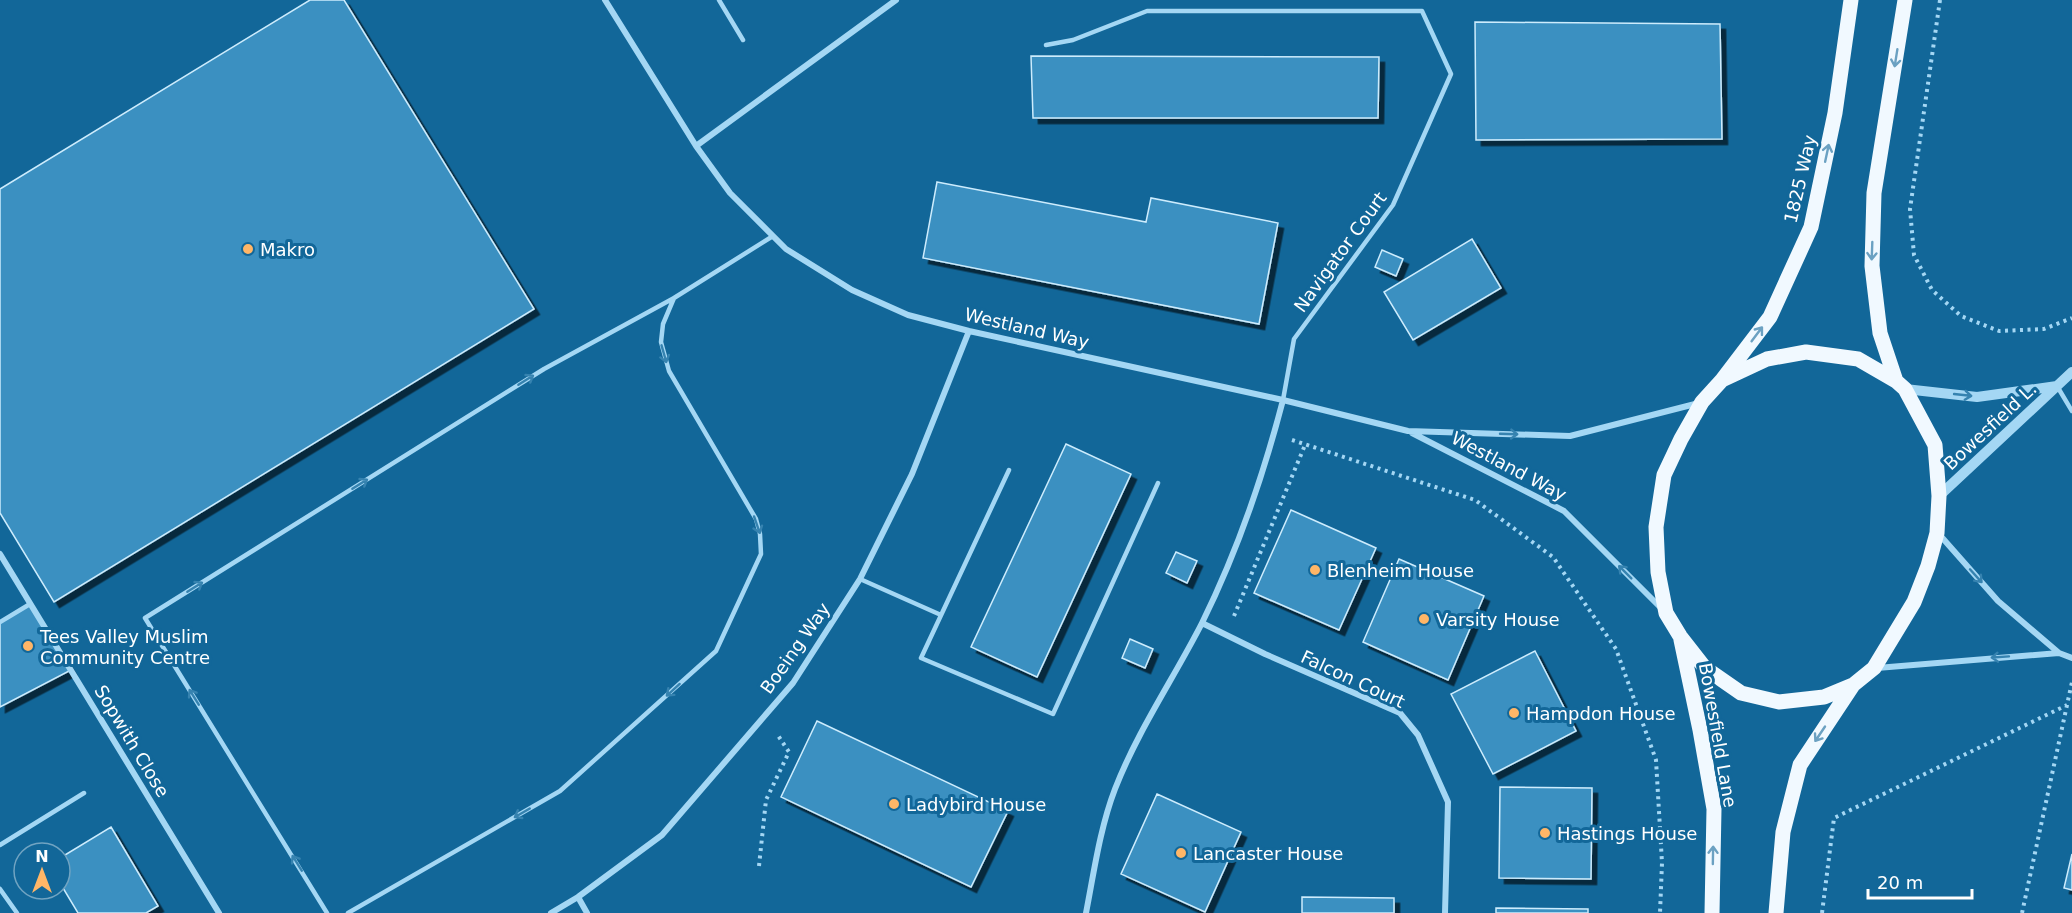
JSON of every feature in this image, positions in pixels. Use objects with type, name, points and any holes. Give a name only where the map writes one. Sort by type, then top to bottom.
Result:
[{"type":"main road","name":"1825 Way","points":[[1666,613],[1658,572],[1656,528],[1664,475],[1702,402],[1722,380],[1770,317],[1811,227],[1835,112],[1851,0]]},
{"type":"main road","points":[[1666,613],[1680,636],[1705,668],[1741,693],[1779,702],[1824,697],[1853,685],[1874,668],[1914,602],[1928,566],[1937,533],[1939,496],[1935,445],[1901,385],[1880,333],[1872,266],[1874,193],[1905,0]]},
{"type":"main road","points":[[1722,380],[1767,359],[1806,352],[1858,359],[1901,385]]},
{"type":"main road","name":"Bowesfield Lane","points":[[1680,636],[1714,809],[1712,913]]},
{"type":"main road","points":[[1776,913],[1783,832],[1800,765],[1853,685]]},
{"type":"street","name":"Westland Way","points":[[605,0],[696,146],[730,194],[786,249],[852,290],[908,315],[969,331],[1283,400],[1408,431],[1570,436],[1702,402]]},
{"type":"street","points":[[696,146],[896,0]]},
{"type":"street","name":"Boeing Way","points":[[552,913],[578,897],[662,834],[792,683],[860,579],[912,474],[969,331]]},
{"type":"street","points":[[2057,386],[2072,372]]},
{"type":"street","name":"Bowesfield L.","points":[[1901,385],[1977,397],[2057,386]]},
{"type":"street","name":"Bowesfield L.","points":[[1939,496],[2057,386]]},
{"type":"street","points":[[1086,913],[1102,834],[1115,789],[1146,723],[1202,623],[1244,528],[1283,400]]},
{"type":"street","name":"Westland Way","points":[[1408,431],[1564,511],[1666,613]]},
{"type":"street","points":[[1937,533],[1998,601],[2059,653],[2072,658]]},
{"type":"street","name":"Sopwith Close","points":[[0,554],[219,913]]},
{"type":"street","name":"Falcon Court","points":[[1202,623],[1400,713],[1418,735],[1448,802],[1445,913]]},
{"type":"street","points":[[1874,668],[2059,653]]},
{"type":"street","points":[[578,897],[587,913]]},
{"type":"lane","points":[[719,0],[743,40]]},
{"type":"lane","name":"Navigator Court","points":[[1046,45],[1073,40],[1147,11],[1422,11],[1451,74],[1393,205],[1294,339],[1283,400]]},
{"type":"lane","points":[[327,913],[145,618],[544,369],[674,298],[773,236]]},
{"type":"lane","points":[[348,913],[560,791],[716,651],[761,554],[760,534],[756,519],[669,371],[661,342],[663,324],[674,298]]},
{"type":"lane","points":[[2057,386],[2072,411]]},
{"type":"lane","points":[[1009,470],[921,658],[1053,714],[1158,483]]},
{"type":"lane","points":[[860,579],[941,615]]},
{"type":"lane","points":[[0,622],[30,604]]},
{"type":"lane","points":[[0,845],[84,793]]},
{"type":"lane","points":[[0,889],[16,913]]},
{"type":"path","points":[[1940,0],[1910,209],[1914,255],[1932,290],[1961,316],[1999,331],[2044,329],[2072,318]]},
{"type":"path","points":[[1274,435],[1475,500],[1552,557],[1616,649],[1656,760],[1662,863],[1660,913]]},
{"type":"path","points":[[1226,635],[1305,445]]},
{"type":"path","points":[[2022,913],[2072,682]]},
{"type":"path","points":[[1822,913],[1834,818],[2067,705]]},
{"type":"path","points":[[759,866],[766,800],[789,752],[765,715]]},
{"type":"building","name":"Makro","points":[[310,0],[344,0],[534,309],[54,602],[0,513],[0,189]]},
{"type":"building","points":[[1475,22],[1720,24],[1722,139],[1476,140]]},
{"type":"building","points":[[1031,56],[1379,57],[1378,118],[1033,118]]},
{"type":"building","points":[[937,182],[1146,222],[1151,198],[1278,223],[1259,324],[923,258]]},
{"type":"building","points":[[1472,239],[1501,288],[1413,340],[1384,292]]},
{"type":"building","points":[[1382,250],[1403,259],[1396,276],[1375,267]]},
{"type":"building","points":[[1066,444],[1131,474],[1037,677],[971,647]]},
{"type":"building","name":"Blenheim House","points":[[1291,510],[1376,548],[1339,630],[1254,593]]},
{"type":"building","points":[[1176,552],[1197,561],[1187,583],[1166,573]]},
{"type":"building","name":"Varsity House","points":[[1399,559],[1484,596],[1448,680],[1363,642]]},
{"type":"building","name":"Tees Valley Muslim Community Centre","points":[[30,604],[71,670],[0,707],[0,622]]},
{"type":"building","points":[[1130,639],[1153,649],[1145,668],[1122,658]]},
{"type":"building","name":"Hampdon House","points":[[1535,651],[1576,731],[1493,774],[1451,694]]},
{"type":"building","name":"Ladybird House","points":[[817,721],[1008,811],[971,887],[781,797]]},
{"type":"building","name":"Hastings House","points":[[1500,787],[1592,788],[1591,879],[1499,878]]},
{"type":"building","name":"Lancaster House","points":[[1157,794],[1241,832],[1205,912],[1121,874]]},
{"type":"building","points":[[111,827],[158,906],[146,913],[78,913],[71,901],[72,851]]},
{"type":"building","points":[[2072,854],[2072,890],[2064,888]]},
{"type":"building","points":[[1302,897],[1394,898],[1394,913],[1302,913]]},
{"type":"building","points":[[1496,908],[1588,909],[1588,913],[1496,913]]},
{"type":"place","name":"Makro","points":[[248,249]]},
{"type":"place","name":"Blenheim House","points":[[1315,570]]},
{"type":"place","name":"Varsity House","points":[[1424,619]]},
{"type":"place","name":"Tees Valley Muslim Community Centre","points":[[28,646]]},
{"type":"place","name":"Hampdon House","points":[[1514,713]]},
{"type":"place","name":"Ladybird House","points":[[894,804]]},
{"type":"place","name":"Hastings House","points":[[1545,833]]},
{"type":"place","name":"Lancaster House","points":[[1181,853]]}]
